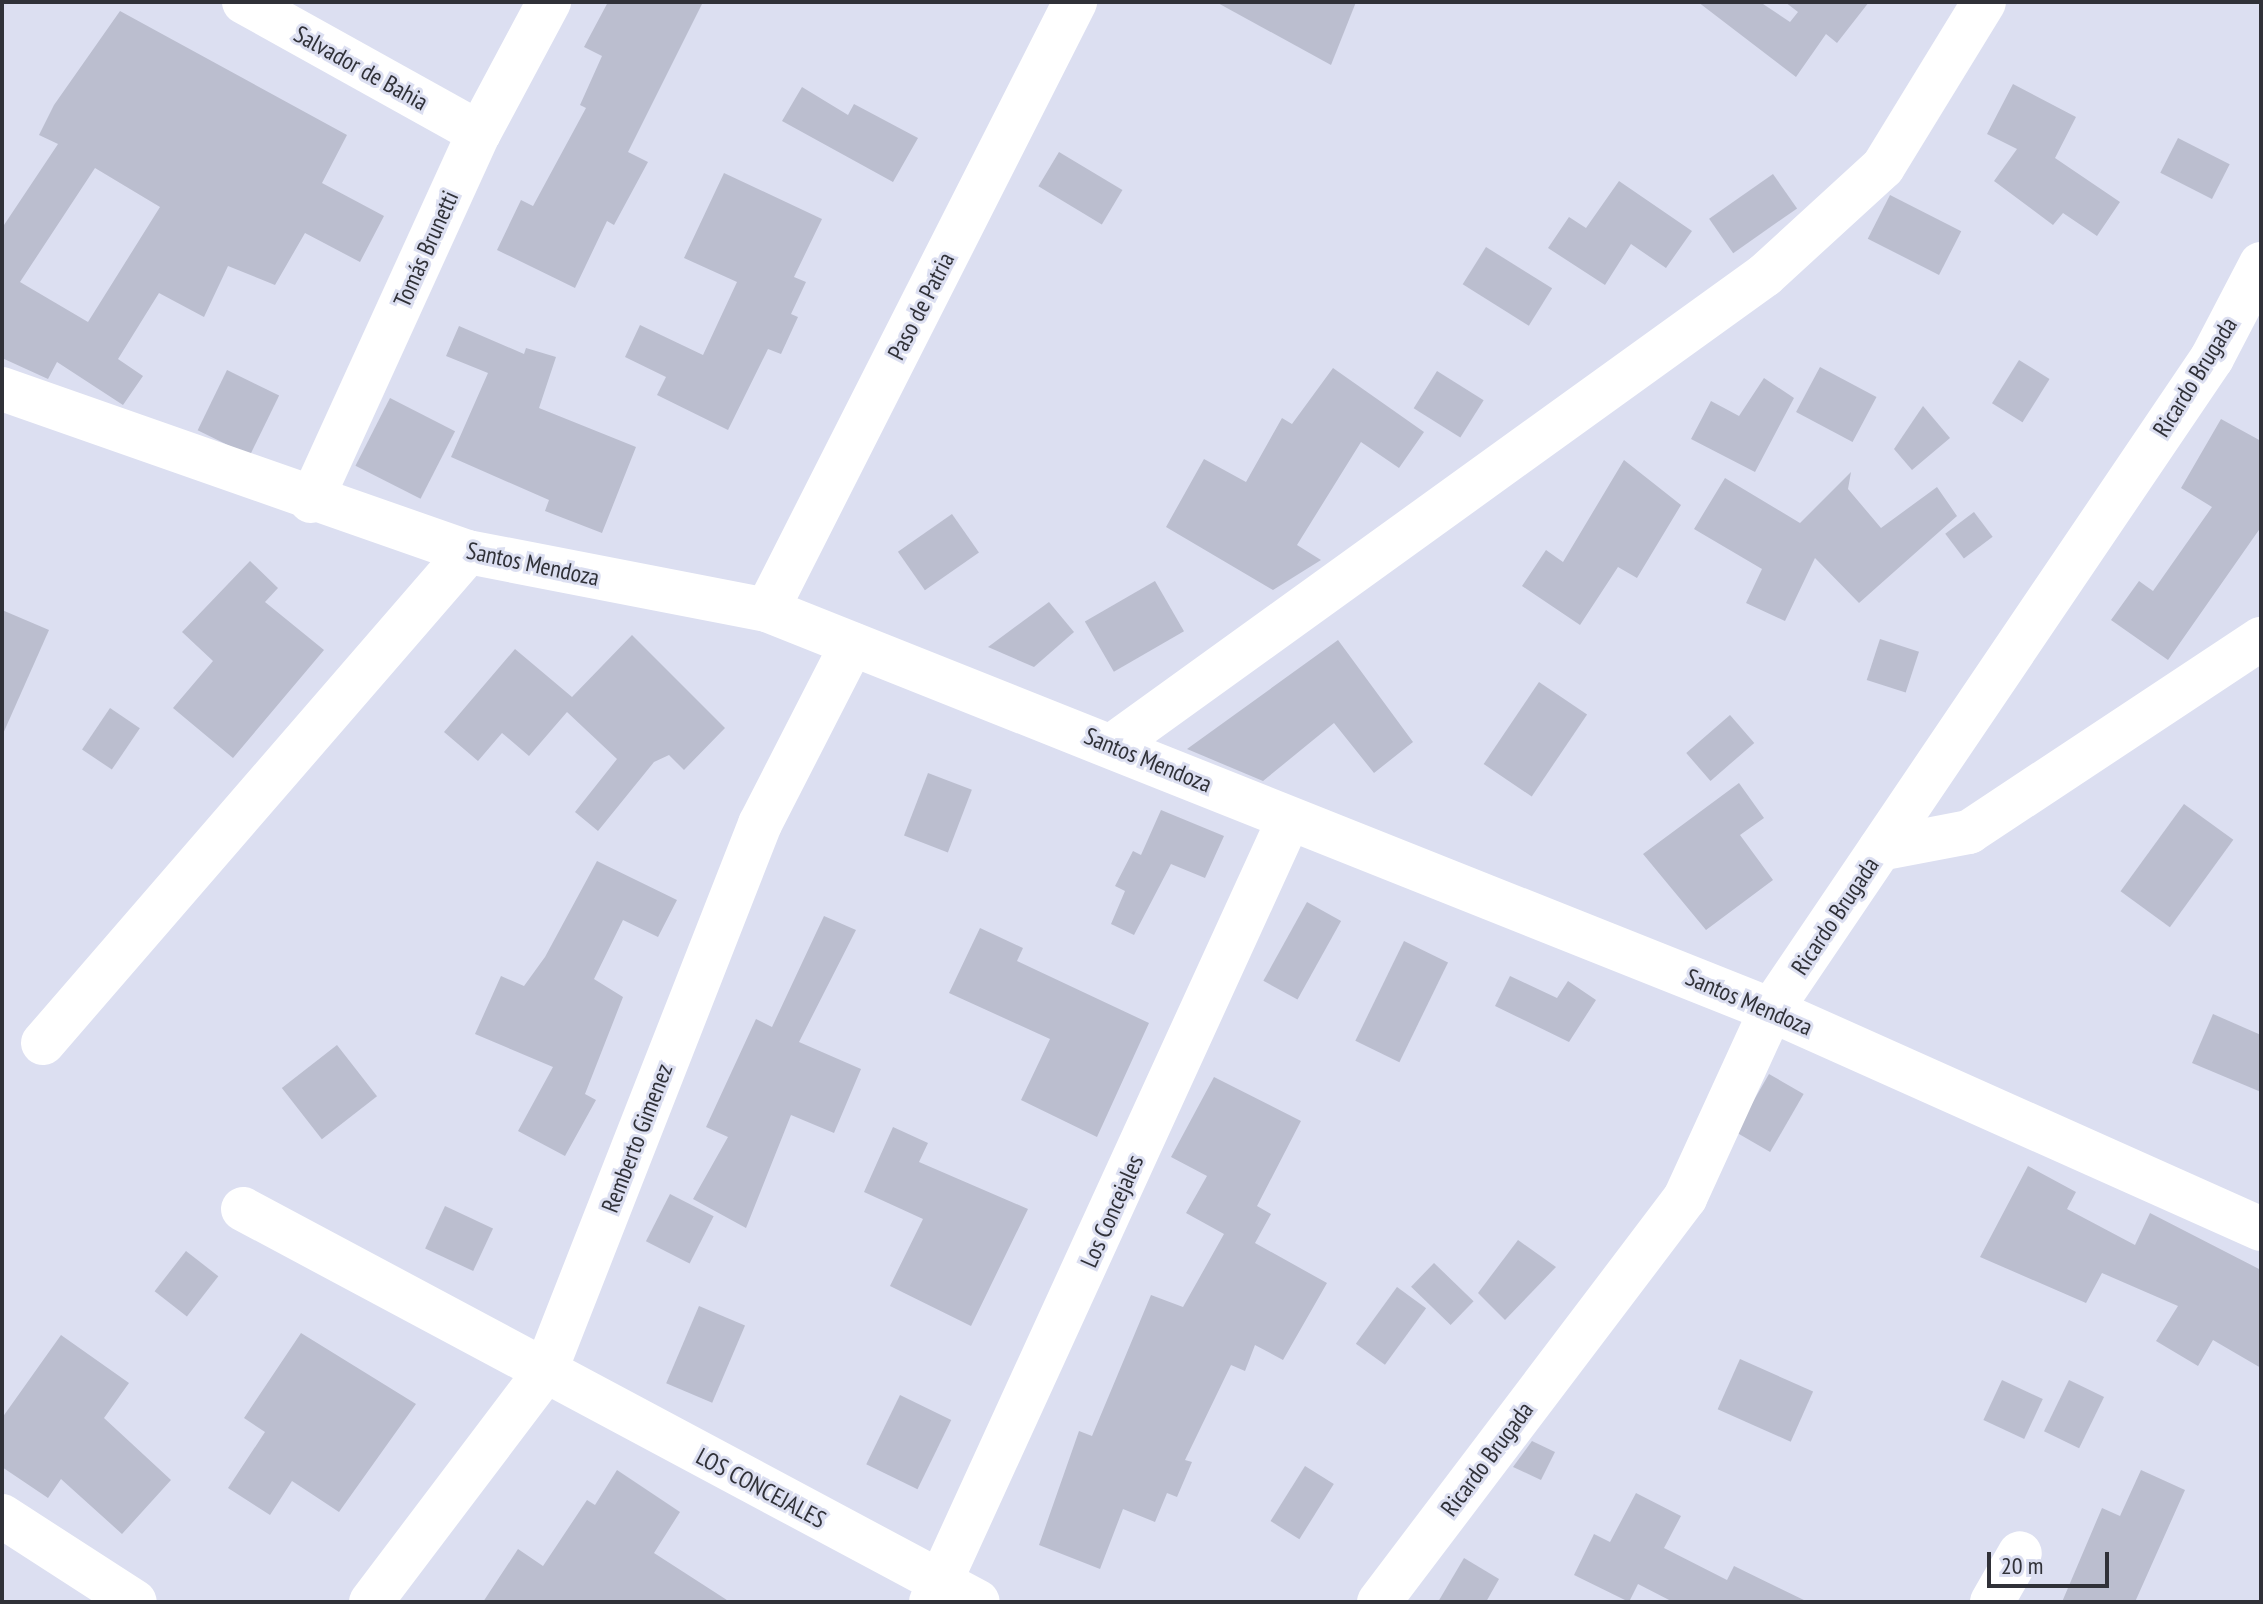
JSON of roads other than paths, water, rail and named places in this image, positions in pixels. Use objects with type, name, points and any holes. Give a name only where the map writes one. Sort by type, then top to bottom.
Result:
[{"type":"street","name":"Salvador de Bahia","points":[[244,2],[479,133]]},
{"type":"street","name":"Tomás Brunetti","points":[[311,501],[479,133],[549,2]]},
{"type":"street","name":"Paso de Patria","points":[[767,610],[1075,2]]},
{"type":"street","points":[[1113,745],[1765,275],[1883,167],[1984,2]]},
{"type":"street","name":"Ricardo Brugada","points":[[1379,1602],[1685,1198],[1771,1010],[2212,358],[2261,264]]},
{"type":"street","name":"Santos Mendoza","points":[[2,389],[311,501],[468,552],[767,610],[1113,745],[1289,819],[1771,1010],[2261,1229]]},
{"type":"street","points":[[43,1043],[468,552]]},
{"type":"street","points":[[1880,849],[1969,832],[2261,639]]},
{"type":"street","name":"Remberto Gimenez","points":[[371,1602],[545,1372],[760,824],[852,644]]},
{"type":"street","name":"Los Concejales","points":[[950,1597],[1289,819]]},
{"type":"street","name":"LOS CONCEJALES","points":[[243,1209],[950,1597]]},
{"type":"street","points":[[2,1516],[135,1602]]},
{"type":"street","points":[[1992,1602],[2020,1553]]}]
